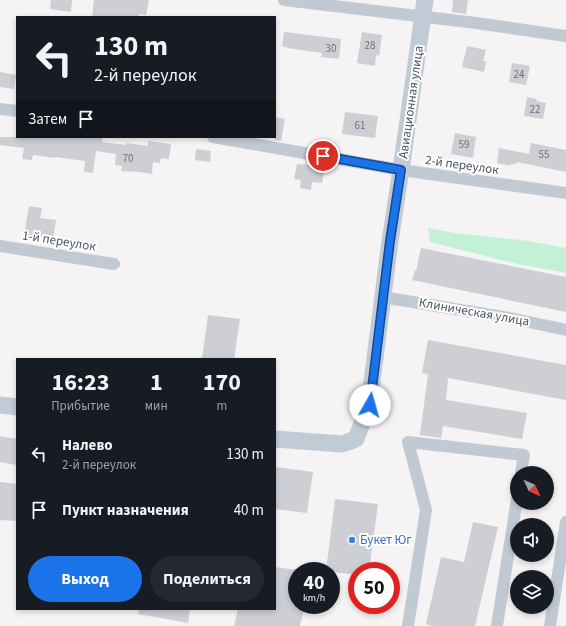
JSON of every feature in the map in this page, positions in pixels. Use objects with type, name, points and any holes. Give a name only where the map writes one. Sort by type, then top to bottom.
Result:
[{"type":"main road","name":"Авиационная улица","points":[[276,439],[342,444],[356,439],[370,405],[382,297],[426,0]]},
{"type":"main road","points":[[0,405],[16,407]]},
{"type":"street","points":[[284,0],[424,18],[476,23],[566,36]]},
{"type":"street","points":[[0,109],[16,111]]},
{"type":"street","name":"2-й переулок","points":[[219,138],[401,170],[566,193]]},
{"type":"street","name":"1-й переулок","points":[[0,246],[114,264]]},
{"type":"street","name":"Клиническая улица","points":[[382,297],[510,318],[566,330]]},
{"type":"street","points":[[408,626],[426,510],[408,442],[524,455],[522,466]]},
{"type":"street","points":[[496,626],[515,510]]},
{"type":"street","points":[[550,626],[566,522]]},
{"type":"green space","points":[[428,228],[455,233],[528,241],[566,248],[566,273],[513,263],[430,242]]},
{"type":"building","points":[[51,0],[72,0],[71,12],[50,9]]},
{"type":"building","points":[[94,0],[149,0],[146,15],[92,16]]},
{"type":"building","points":[[453,0],[468,0],[466,14],[452,12]]},
{"type":"building","points":[[284,32],[341,39],[339,59],[321,57],[322,53],[282,46]]},
{"type":"building","points":[[362,32],[382,35],[379,56],[376,55],[375,66],[357,63]]},
{"type":"building","points":[[467,46],[486,50],[483,61],[486,61],[484,72],[462,67]]},
{"type":"building","points":[[512,63],[530,66],[526,85],[509,82]]},
{"type":"building","points":[[0,72],[16,75],[14,89],[0,87]]},
{"type":"building","points":[[527,97],[546,103],[543,119],[524,116]]},
{"type":"building","points":[[345,112],[378,116],[375,138],[342,134]]},
{"type":"building","points":[[276,117],[285,119],[281,141],[275,140]]},
{"type":"building","points":[[455,133],[476,137],[473,158],[451,154]]},
{"type":"building","points":[[0,137],[103,138],[102,142],[126,145],[126,143],[148,146],[148,141],[171,144],[169,159],[161,158],[160,163],[153,162],[152,174],[121,171],[122,166],[115,165],[116,154],[96,151],[93,173],[84,172],[85,161],[33,155],[32,160],[22,159],[24,148],[0,145]]},
{"type":"building","points":[[531,143],[566,150],[566,172],[517,162],[516,164],[511,164],[511,166],[497,163],[499,148],[529,154]]},
{"type":"building","points":[[196,149],[211,151],[210,162],[195,160]]},
{"type":"building","points":[[297,164],[325,167],[322,183],[312,182],[311,190],[300,188],[301,180],[294,179]]},
{"type":"building","points":[[29,206],[42,208],[40,218],[56,220],[53,239],[24,235]]},
{"type":"building","points":[[421,248],[566,277],[566,312],[412,280],[415,270],[416,271]]},
{"type":"building","points":[[208,315],[240,319],[234,358],[202,358]]},
{"type":"building","points":[[428,340],[566,365],[566,400],[448,378],[446,400],[527,413],[522,439],[443,426],[441,438],[420,435],[428,374],[422,373]]},
{"type":"building","points":[[0,436],[16,439],[16,465],[0,462]]},
{"type":"building","points":[[276,467],[313,472],[307,513],[276,509]]},
{"type":"building","points":[[0,482],[16,484],[16,521],[0,520]]},
{"type":"building","points":[[335,499],[378,504],[370,562],[348,562],[348,574],[340,573],[340,562],[327,562]]},
{"type":"building","points":[[473,522],[498,527],[475,626],[433,626],[426,624],[441,557],[464,562]]},
{"type":"building","points":[[276,567],[288,569],[288,614],[303,614],[300,626],[234,626],[238,610],[276,610]]},
{"type":"building","points":[[139,610],[190,610],[188,623],[138,614]]},
{"type":"place","name":"Букет Юг","points":[[352,540]]},
{"type":"route","points":[[323,156],[401,170],[382,297],[370,405]]}]
